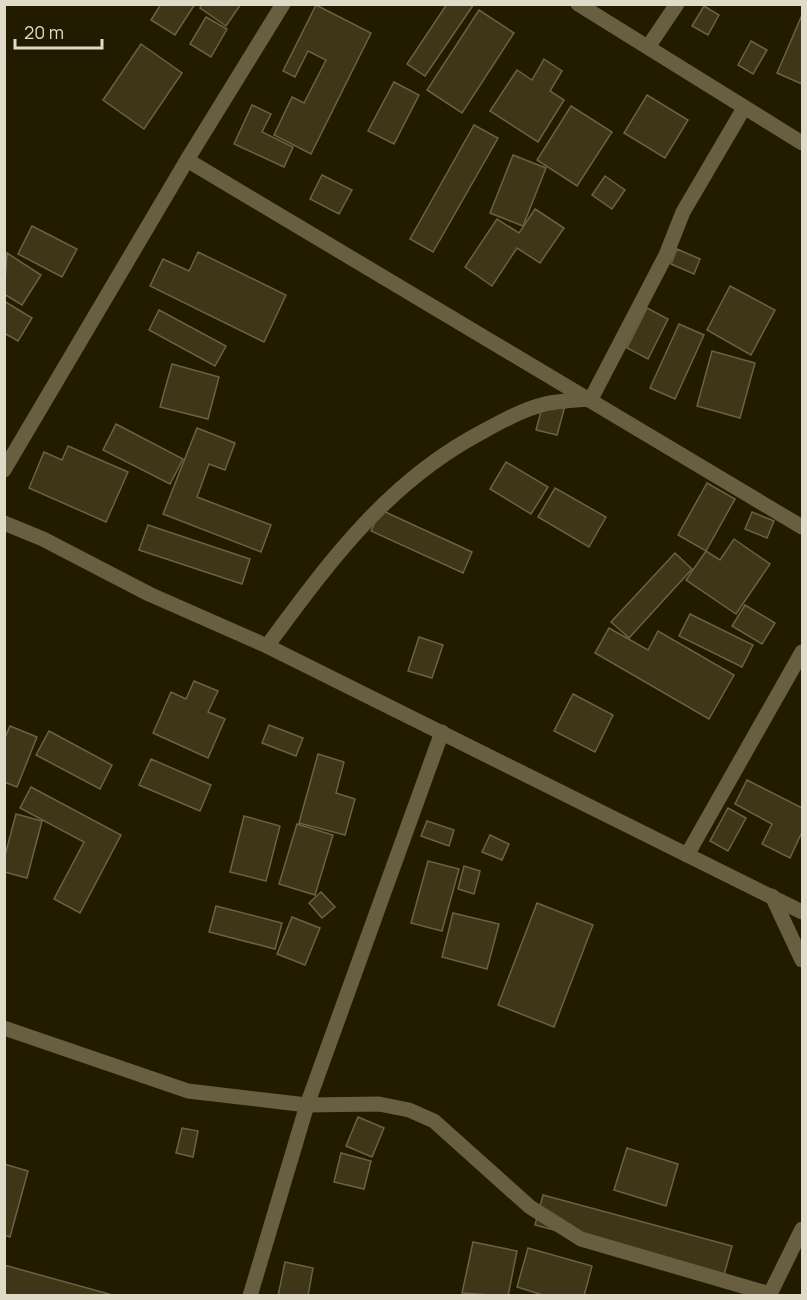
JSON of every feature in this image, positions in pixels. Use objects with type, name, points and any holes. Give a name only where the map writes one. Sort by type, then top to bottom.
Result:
[{"type":"street","points":[[4,470],[187,160],[283,4]]},
{"type":"street","points":[[578,4],[802,143]]},
{"type":"street","points":[[648,47],[677,4]]},
{"type":"street","points":[[591,399],[666,255],[683,212],[744,108]]},
{"type":"street","points":[[187,160],[802,527]]},
{"type":"street","points":[[267,646],[321,573],[365,520],[419,471],[460,443],[502,421],[544,404],[591,399]]},
{"type":"street","points":[[4,524],[43,539],[149,594],[267,646],[802,912]]},
{"type":"street","points":[[687,855],[802,652]]},
{"type":"street","points":[[250,1296],[307,1106],[442,732]]},
{"type":"street","points":[[772,896],[802,960]]},
{"type":"street","points":[[4,1028],[188,1091],[307,1106],[379,1104],[409,1110],[434,1121],[530,1207],[581,1239],[770,1295],[802,1229]]},
{"type":"building","points":[[161,4],[195,4],[175,35],[151,20]]},
{"type":"building","points":[[202,4],[241,4],[226,26],[200,8]]},
{"type":"building","points":[[447,4],[474,4],[425,76],[407,64]]},
{"type":"building","points":[[316,5],[371,33],[311,154],[274,135],[292,97],[304,103],[326,60],[308,51],[295,77],[283,71]]},
{"type":"building","points":[[704,6],[719,15],[708,35],[692,26]]},
{"type":"building","points":[[479,10],[514,33],[462,113],[427,90]]},
{"type":"building","points":[[802,15],[802,84],[777,73]]},
{"type":"building","points":[[206,17],[227,29],[211,57],[190,44]]},
{"type":"building","points":[[751,41],[767,50],[753,74],[738,65]]},
{"type":"building","points":[[141,44],[182,73],[144,129],[103,100]]},
{"type":"building","points":[[544,59],[562,71],[550,91],[564,100],[538,142],[490,111],[517,70],[532,80]]},
{"type":"building","points":[[394,82],[419,95],[394,144],[368,131]]},
{"type":"building","points":[[647,95],[688,120],[665,158],[624,133]]},
{"type":"building","points":[[252,105],[271,114],[262,132],[293,147],[284,167],[234,144]]},
{"type":"building","points":[[571,106],[612,132],[577,186],[537,160]]},
{"type":"building","points":[[474,125],[498,138],[433,252],[410,239]]},
{"type":"building","points":[[513,155],[546,168],[523,226],[490,213]]},
{"type":"building","points":[[322,175],[352,190],[339,214],[310,199]]},
{"type":"building","points":[[605,176],[625,190],[612,209],[592,195]]},
{"type":"building","points":[[535,209],[564,228],[540,263],[517,248],[492,286],[465,267],[497,219],[519,233]]},
{"type":"building","points":[[32,226],[77,249],[62,277],[18,254]]},
{"type":"building","points":[[677,249],[700,259],[694,274],[671,264]]},
{"type":"building","points":[[198,252],[286,295],[264,342],[150,286],[163,259],[189,271]]},
{"type":"building","points":[[7,253],[41,275],[22,305],[4,294]]},
{"type":"building","points":[[730,286],[775,310],[751,355],[707,330]]},
{"type":"building","points":[[4,301],[32,318],[18,341],[4,333]]},
{"type":"building","points":[[647,308],[668,319],[648,359],[627,348]]},
{"type":"building","points":[[159,310],[226,346],[215,366],[149,330]]},
{"type":"building","points":[[679,324],[704,335],[675,399],[650,388]]},
{"type":"building","points":[[712,351],[755,363],[740,418],[697,406]]},
{"type":"building","points":[[172,364],[219,377],[208,419],[160,407]]},
{"type":"building","points":[[544,400],[565,406],[557,435],[536,430]]},
{"type":"building","points":[[116,424],[183,459],[170,484],[103,450]]},
{"type":"building","points":[[197,428],[235,443],[225,470],[209,464],[197,497],[271,525],[261,552],[163,514]]},
{"type":"building","points":[[68,446],[128,472],[106,522],[29,488],[44,452],[62,460]]},
{"type":"building","points":[[506,462],[548,487],[531,514],[490,489]]},
{"type":"building","points":[[707,483],[735,499],[706,551],[678,535]]},
{"type":"building","points":[[555,488],[606,517],[589,547],[538,517]]},
{"type":"building","points":[[381,510],[472,552],[463,573],[371,531]]},
{"type":"building","points":[[752,512],[774,521],[767,538],[745,529]]},
{"type":"building","points":[[148,525],[250,559],[242,584],[139,550]]},
{"type":"building","points":[[734,539],[770,564],[736,614],[686,580],[706,551],[720,560]]},
{"type":"building","points":[[675,553],[692,569],[629,638],[611,622]]},
{"type":"building","points":[[745,605],[775,623],[762,644],[732,626]]},
{"type":"building","points":[[690,614],[753,645],[742,667],[679,636]]},
{"type":"building","points":[[609,628],[648,650],[658,631],[734,675],[709,719],[595,653]]},
{"type":"building","points":[[419,637],[443,645],[432,678],[408,671]]},
{"type":"building","points":[[194,681],[218,691],[208,712],[225,719],[208,758],[153,733],[171,692],[186,699]]},
{"type":"building","points":[[573,694],[613,715],[595,752],[554,731]]},
{"type":"building","points":[[269,725],[303,738],[296,756],[262,743]]},
{"type":"building","points":[[10,726],[37,737],[17,787],[4,782],[4,740]]},
{"type":"building","points":[[49,731],[112,765],[100,789],[36,755]]},
{"type":"building","points":[[318,754],[344,762],[336,793],[355,799],[345,835],[299,823]]},
{"type":"building","points":[[151,759],[211,785],[200,811],[139,785]]},
{"type":"building","points":[[747,780],[802,808],[802,832],[790,858],[762,844],[772,824],[735,804]]},
{"type":"building","points":[[31,787],[121,835],[80,913],[54,899],[84,842],[20,808]]},
{"type":"building","points":[[728,808],[746,818],[728,851],[710,841]]},
{"type":"building","points":[[16,814],[42,821],[27,878],[4,872],[4,859]]},
{"type":"building","points":[[244,816],[280,826],[266,881],[230,872]]},
{"type":"building","points":[[427,821],[454,830],[449,846],[421,836]]},
{"type":"building","points":[[297,824],[333,835],[315,895],[279,884]]},
{"type":"building","points":[[490,835],[509,844],[502,860],[482,852]]},
{"type":"building","points":[[428,861],[459,869],[442,931],[411,923]]},
{"type":"building","points":[[464,866],[480,871],[474,894],[458,889]]},
{"type":"building","points":[[321,892],[335,907],[322,918],[309,903]]},
{"type":"building","points":[[537,903],[593,925],[554,1027],[498,1005]]},
{"type":"building","points":[[216,906],[282,923],[275,949],[209,932]]},
{"type":"building","points":[[453,913],[499,924],[487,969],[442,957]]},
{"type":"building","points":[[292,917],[320,928],[305,965],[277,954]]},
{"type":"building","points":[[358,1117],[384,1128],[372,1157],[346,1146]]},
{"type":"building","points":[[182,1128],[198,1131],[193,1157],[176,1153]]},
{"type":"building","points":[[627,1148],[678,1164],[666,1206],[614,1190]]},
{"type":"building","points":[[341,1153],[371,1161],[364,1189],[334,1182]]},
{"type":"building","points":[[4,1164],[28,1171],[10,1237],[4,1235]]},
{"type":"building","points":[[543,1195],[732,1246],[724,1275],[535,1225]]},
{"type":"building","points":[[473,1242],[517,1251],[508,1296],[462,1293]]},
{"type":"building","points":[[528,1248],[592,1266],[584,1296],[546,1296],[517,1287]]},
{"type":"building","points":[[285,1262],[313,1268],[308,1296],[278,1296]]},
{"type":"building","points":[[4,1265],[116,1296],[4,1296]]}]
